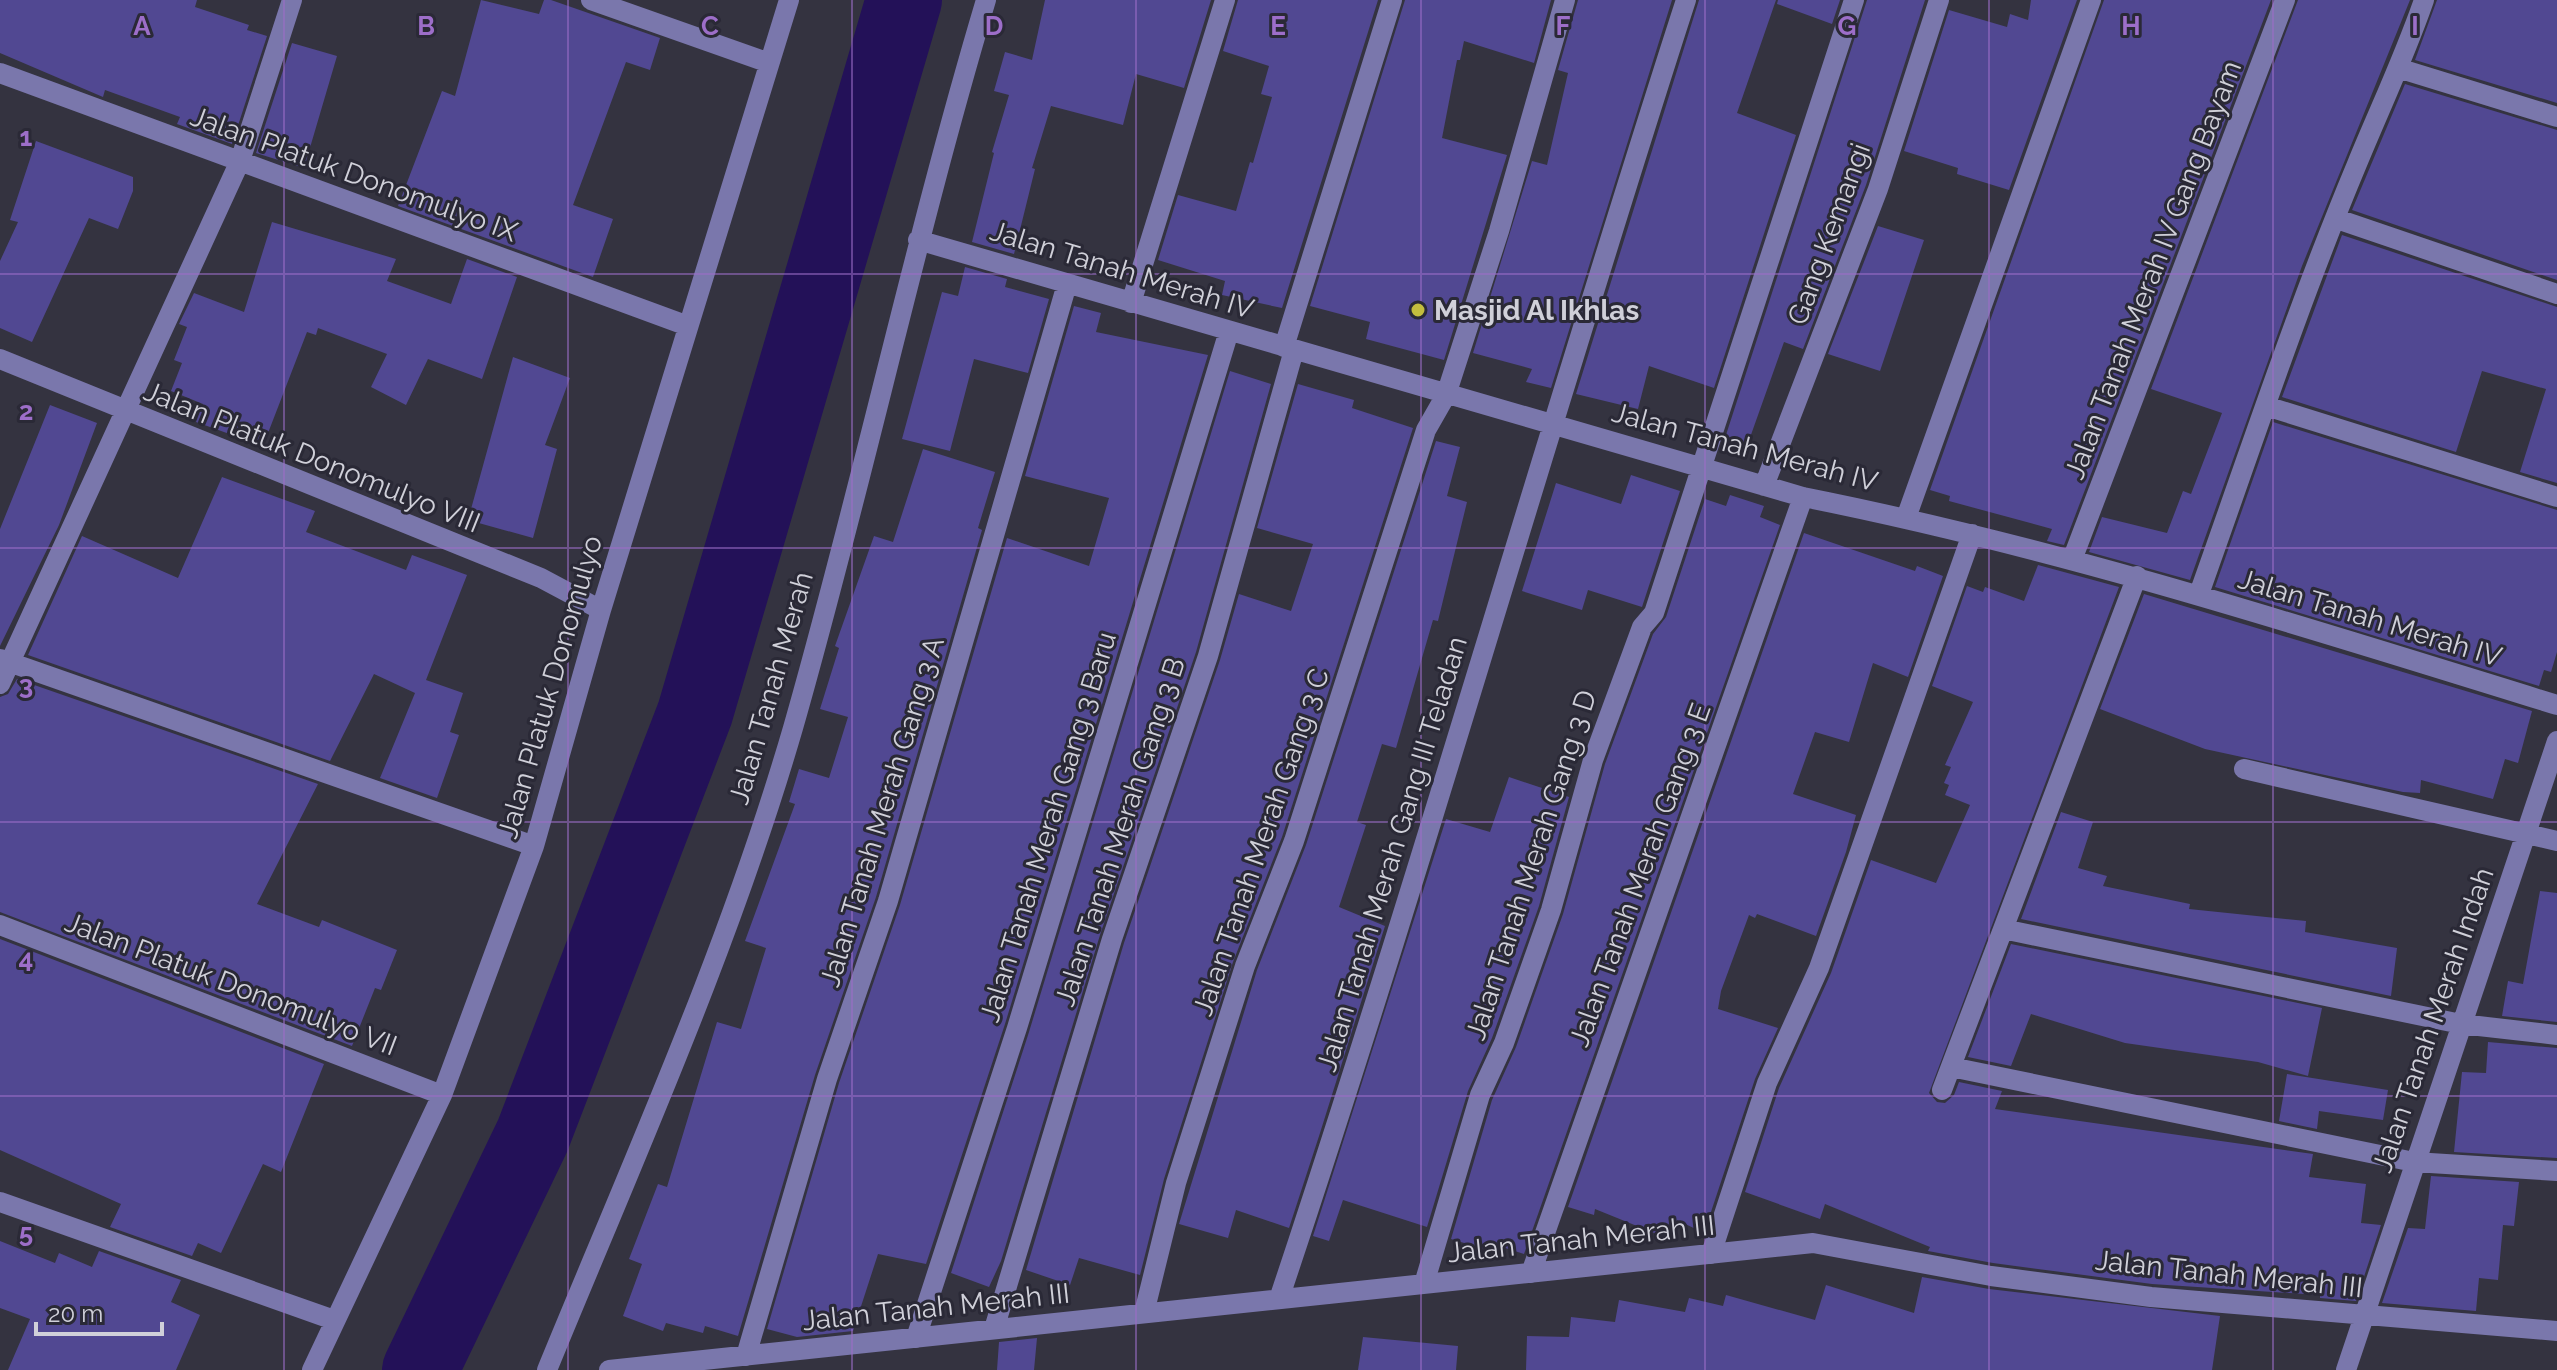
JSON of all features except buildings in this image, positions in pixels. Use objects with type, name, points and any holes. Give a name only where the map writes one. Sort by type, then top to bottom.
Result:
[{"type":"street","points":[[0,684],[5,661],[126,412],[240,161],[292,0]]},
{"type":"street","points":[[591,0],[769,63]]},
{"type":"street","name":"Jalan Platuk Donomulyo","points":[[312,1370],[442,1095],[534,846],[601,610],[789,0]]},
{"type":"street","name":"Jalan Tanah Merah","points":[[547,1370],[722,943],[788,743],[918,240],[986,0]]},
{"type":"street","points":[[1131,303],[1225,0]]},
{"type":"street","name":"Jalan Tanah Merah Gang 3 B","points":[[994,1329],[1112,939],[1208,656],[1289,349],[1392,0]]},
{"type":"street","name":"Jalan Tanah Merah Gang 3 C","points":[[1144,1313],[1176,1183],[1245,966],[1294,841],[1426,430],[1446,395],[1499,231],[1565,0]]},
{"type":"street","name":"Jalan Tanah Merah Gang III Teladan","points":[[1279,1299],[1450,764],[1686,0]]},
{"type":"street","name":"Jalan Tanah Merah Gang 3 D","points":[[1424,1284],[1480,1095],[1504,1043],[1551,910],[1593,760],[1642,627],[1654,613],[1699,467],[1854,0]]},
{"type":"street","name":"Gang Kemangi","points":[[1764,486],[1878,189],[1939,0]]},
{"type":"street","points":[[1906,518],[2091,0]]},
{"type":"street","name":"Jalan Tanah Merah IV Gang Bayam","points":[[2072,560],[2285,0]]},
{"type":"street","points":[[2199,594],[2357,164],[2401,69],[2424,0]]},
{"type":"street","points":[[2401,69],[2557,117]]},
{"type":"street","name":"Jalan Platuk Donomulyo IX","points":[[0,73],[688,326]]},
{"type":"street","points":[[2337,219],[2557,294]]},
{"type":"street","name":"Jalan Tanah Merah IV","points":[[918,240],[1803,497],[1906,518],[2137,576],[2557,705]]},
{"type":"street","name":"Jalan Tanah Merah Gang 3 A","points":[[746,1356],[827,1079],[888,901],[1067,284]]},
{"type":"street","name":"Jalan Tanah Merah Gang 3 Baru","points":[[916,1338],[1017,1028],[1229,331]]},
{"type":"street","name":"Jalan Platuk Donomulyo VIII","points":[[0,359],[541,578],[601,610]]},
{"type":"street","points":[[2266,406],[2557,497]]},
{"type":"street","name":"Jalan Tanah Merah Gang 3 E","points":[[1531,1273],[1803,497]]},
{"type":"street","points":[[1711,1254],[1767,1083],[1819,968],[1972,534]]},
{"type":"street","points":[[1942,1090],[2137,576]]},
{"type":"street","points":[[5,661],[534,846]]},
{"type":"street","name":"Jalan Tanah Merah Indah","points":[[2346,1370],[2361,1317],[2557,741]]},
{"type":"street","points":[[2244,769],[2557,841]]},
{"type":"street","name":"Jalan Platuk Donomulyo VII","points":[[0,925],[442,1095]]},
{"type":"street","points":[[2003,929],[2461,1024],[2557,1035]]},
{"type":"street","points":[[1951,1067],[2414,1162],[2557,1171]]},
{"type":"street","points":[[0,1202],[334,1320]]},
{"type":"street","name":"Jalan Tanah Merah III","points":[[609,1370],[1813,1243],[1991,1276],[2151,1297],[2361,1317],[2557,1331]]},
{"type":"waterway","points":[[420,1370],[533,1135],[695,713],[904,0]]},
{"type":"place","name":"Masjid Al Ikhlas","points":[[1418,310]]}]
